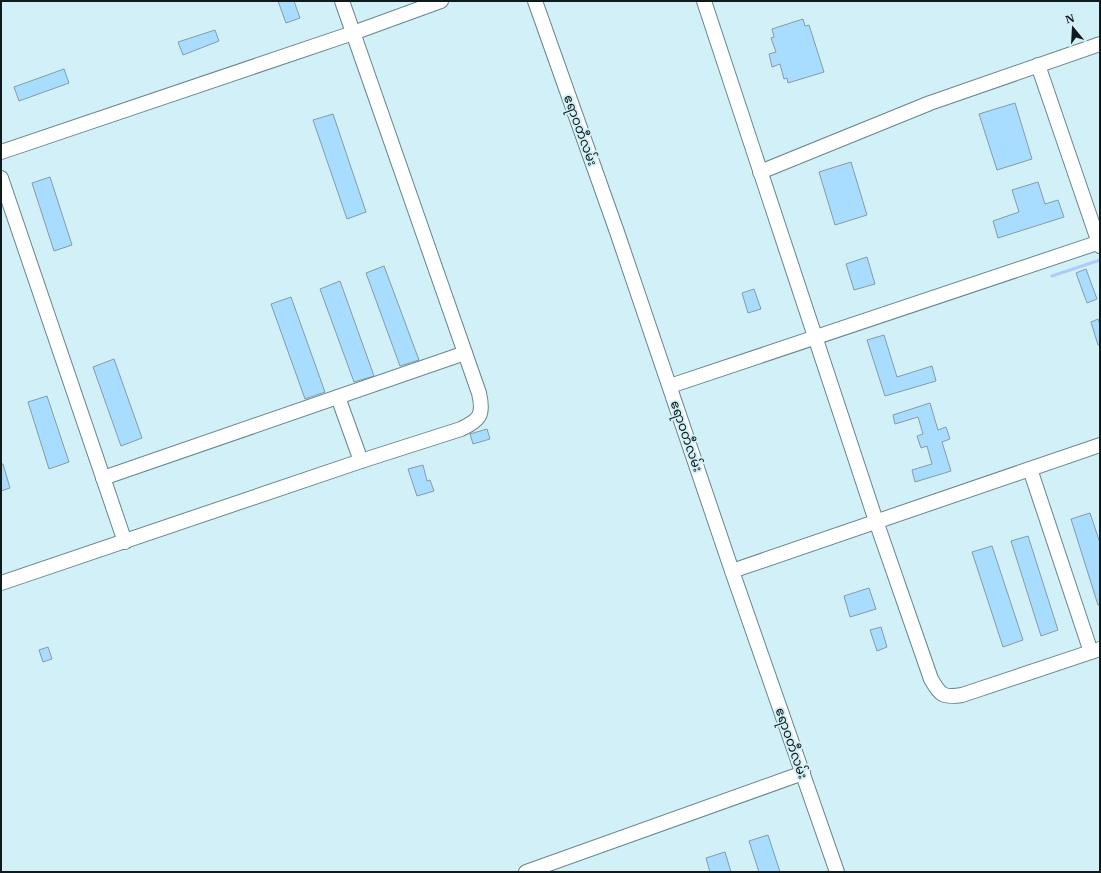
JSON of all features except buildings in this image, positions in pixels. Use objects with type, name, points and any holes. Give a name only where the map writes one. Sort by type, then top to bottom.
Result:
[{"type":"street","points":[[1,584],[361,461],[461,429],[474,423],[480,413],[481,404],[479,393],[342,1]]},
{"type":"street","points":[[1,152],[353,33],[441,1]]},
{"type":"street","name":"ဧရာဝတီလမ်း","points":[[535,1],[617,232],[732,571],[837,872]]},
{"type":"street","points":[[704,1],[814,338],[876,521],[931,679],[937,690],[942,695],[952,697],[962,695],[1095,650],[1030,469]]},
{"type":"street","points":[[760,172],[930,103],[1100,44]]},
{"type":"street","points":[[670,386],[1100,243],[1038,65]]},
{"type":"street","points":[[1,178],[125,542]]},
{"type":"street","points":[[103,478],[465,353]]},
{"type":"street","points":[[338,397],[361,461]]},
{"type":"street","points":[[732,571],[1100,445]]},
{"type":"street","points":[[526,872],[803,773]]},
{"type":"waterway","points":[[1052,276],[1100,260]]}]
